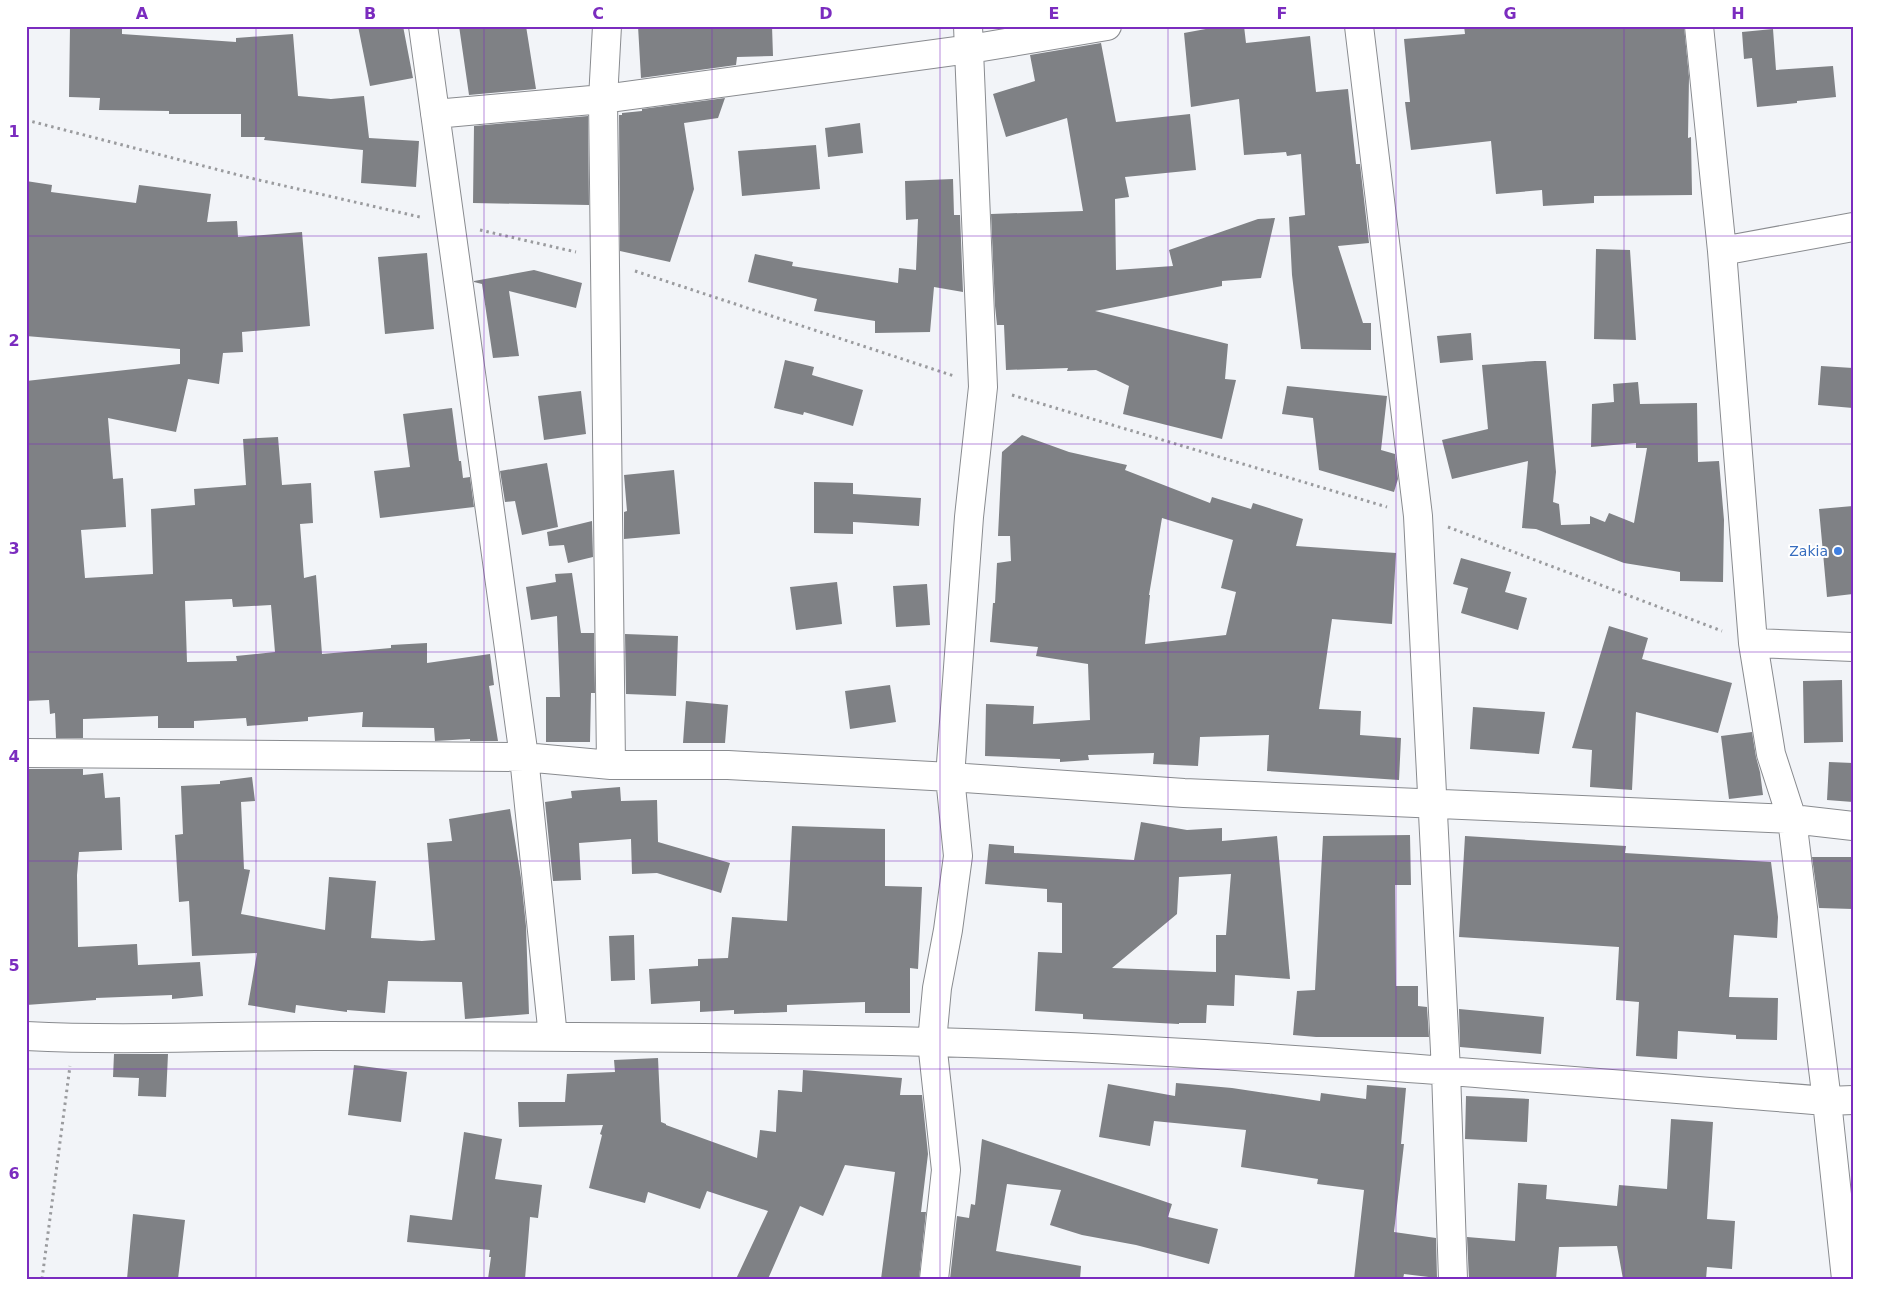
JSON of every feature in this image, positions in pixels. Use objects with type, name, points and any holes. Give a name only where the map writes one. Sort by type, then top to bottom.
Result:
[{"type":"street","points":[[423,26],[524,757],[553,1037]]},
{"type":"street","points":[[607,26],[604,99],[612,765]]},
{"type":"street","points":[[435,114],[604,99],[969,38],[1107,26]]},
{"type":"street","points":[[1359,26],[1418,516],[1446,1071],[1453,1279]]},
{"type":"street","points":[[1699,26],[1722,251],[1753,643],[1771,754],[1792,819],[1840,1100],[1846,1279]]},
{"type":"street","points":[[934,1279],[946,1170],[932,1042],[937,988],[948,930],[958,856],[950,777],[969,516],[983,386],[972,151],[969,38]]},
{"type":"street","points":[[1722,251],[1853,227]]},
{"type":"street","points":[[1753,643],[1853,647]]},
{"type":"street","points":[[26,753],[524,757],[612,765],[728,765],[950,777],[1184,793],[1792,819],[1853,826]]},
{"type":"street","points":[[26,1036],[74,1038],[305,1036],[553,1037],[932,1042],[1176,1051],[1840,1100]]},
{"type":"path","points":[[26,120],[250,178],[606,261],[910,360],[983,386],[1418,516],[1753,643]]},
{"type":"path","points":[[42,1279],[74,1038]]},
{"type":"building","points":[[70,26],[122,26],[122,34],[236,42],[236,38],[293,34],[298,96],[331,99],[364,96],[369,138],[419,141],[416,187],[361,183],[363,150],[264,140],[265,137],[241,137],[241,114],[169,114],[169,111],[99,110],[100,98],[69,97]]},
{"type":"building","points":[[358,26],[403,26],[413,78],[370,86]]},
{"type":"building","points":[[459,26],[526,26],[536,89],[469,95]]},
{"type":"building","points":[[638,26],[772,26],[773,56],[737,57],[736,65],[641,78]]},
{"type":"building","points":[[1222,26],[1244,26],[1246,43],[1310,36],[1316,92],[1348,89],[1356,164],[1360,164],[1369,243],[1338,246],[1363,323],[1371,323],[1371,350],[1301,349],[1292,275],[1289,217],[1305,215],[1301,154],[1287,156],[1286,152],[1244,155],[1239,99],[1191,107],[1184,33]]},
{"type":"building","points":[[1464,26],[1684,26],[1689,77],[1688,138],[1691,137],[1692,195],[1594,196],[1594,203],[1543,206],[1542,190],[1496,194],[1491,141],[1411,150],[1405,102],[1410,102],[1404,39],[1465,34]]},
{"type":"building","points":[[1773,29],[1776,70],[1833,66],[1836,97],[1757,107],[1752,58],[1744,59],[1742,32]]},
{"type":"building","points":[[1101,43],[1116,122],[1190,114],[1196,170],[1125,177],[1129,197],[1115,199],[1116,270],[1173,266],[1169,250],[1258,219],[1275,218],[1261,278],[1222,281],[1222,286],[1095,311],[1228,344],[1225,379],[1236,380],[1222,439],[1123,414],[1129,386],[1096,370],[1067,371],[1068,368],[1006,370],[1004,325],[997,325],[995,306],[991,214],[1083,211],[1067,118],[1006,137],[993,94],[1035,81],[1030,55]]},
{"type":"building","points":[[725,98],[718,118],[684,123],[694,189],[670,262],[620,251],[619,115],[642,111],[642,109]]},
{"type":"building","points":[[588,116],[589,205],[473,203],[474,126]]},
{"type":"building","points":[[860,123],[863,153],[828,157],[825,128]]},
{"type":"building","points":[[816,145],[820,189],[742,196],[738,151]]},
{"type":"building","points":[[953,179],[954,215],[960,215],[963,292],[934,287],[930,332],[875,333],[875,321],[814,311],[817,299],[748,282],[755,254],[793,262],[792,266],[898,283],[899,268],[916,270],[918,219],[906,220],[905,181]]},
{"type":"building","points":[[26,181],[52,185],[51,192],[136,203],[139,185],[211,194],[207,222],[237,221],[238,237],[302,232],[310,326],[242,332],[243,352],[223,353],[219,384],[188,379],[176,432],[108,418],[113,479],[123,478],[126,527],[81,530],[85,578],[153,574],[151,509],[195,505],[194,489],[246,485],[243,439],[278,437],[282,485],[311,483],[313,523],[300,524],[304,578],[316,575],[322,654],[391,648],[391,645],[427,643],[427,663],[490,654],[494,685],[489,686],[498,741],[470,741],[470,739],[435,741],[434,728],[362,727],[363,712],[308,717],[308,721],[247,726],[246,718],[194,721],[194,728],[158,728],[158,716],[83,719],[83,738],[56,738],[55,713],[50,714],[49,700],[26,701],[26,381],[180,364],[180,349],[26,336]],"holes":[[[232,599],[233,607],[271,605],[275,652],[236,656],[237,661],[187,662],[185,601]]]},
{"type":"building","points":[[1596,249],[1630,250],[1636,340],[1594,339]]},
{"type":"building","points":[[427,253],[434,329],[385,334],[378,257]]},
{"type":"building","points":[[534,270],[582,283],[576,308],[509,291],[519,356],[493,358],[482,284],[474,281]]},
{"type":"building","points":[[1471,333],[1473,360],[1440,363],[1437,336]]},
{"type":"building","points":[[785,360],[814,367],[812,375],[863,390],[853,426],[804,412],[803,415],[774,408]]},
{"type":"building","points":[[1546,361],[1556,472],[1553,502],[1559,504],[1561,525],[1590,524],[1590,516],[1605,522],[1609,513],[1634,523],[1647,448],[1636,448],[1636,443],[1591,447],[1592,404],[1614,402],[1613,384],[1638,382],[1640,404],[1697,403],[1698,462],[1719,461],[1724,520],[1723,582],[1680,581],[1680,572],[1624,563],[1536,529],[1522,528],[1528,461],[1452,479],[1442,440],[1488,429],[1482,365]]},
{"type":"building","points":[[1821,366],[1853,368],[1853,408],[1818,405]]},
{"type":"building","points":[[1287,386],[1387,396],[1381,450],[1395,454],[1398,479],[1394,492],[1319,470],[1313,418],[1282,414]]},
{"type":"building","points":[[581,391],[586,434],[544,440],[538,396]]},
{"type":"building","points":[[452,408],[459,461],[461,461],[463,478],[470,477],[474,507],[380,518],[374,471],[410,467],[403,414]]},
{"type":"building","points":[[1022,435],[1069,452],[1127,465],[1125,470],[1210,503],[1212,497],[1251,509],[1253,503],[1303,519],[1296,546],[1396,553],[1392,624],[1332,619],[1319,709],[1361,711],[1360,735],[1401,738],[1399,780],[1267,771],[1269,735],[1200,737],[1198,766],[1153,764],[1154,753],[1088,755],[1089,760],[1060,762],[1060,759],[985,756],[986,704],[1034,706],[1033,724],[1090,720],[1088,664],[1036,656],[1038,647],[990,642],[993,603],[995,603],[997,563],[1011,561],[1010,536],[998,536],[1002,452]],"holes":[[[1162,518],[1233,540],[1221,588],[1236,592],[1226,635],[1145,644],[1149,595]]]},
{"type":"building","points":[[547,463],[558,527],[522,535],[515,501],[505,502],[500,471]]},
{"type":"building","points":[[674,470],[680,534],[624,539],[624,512],[627,511],[624,475]]},
{"type":"building","points":[[814,482],[853,483],[853,494],[921,498],[919,526],[853,522],[853,534],[814,533]]},
{"type":"building","name":"Zakia","points":[[1853,506],[1853,594],[1827,597],[1819,509]]},
{"type":"building","points":[[592,521],[593,557],[568,563],[564,545],[549,546],[547,532]]},
{"type":"building","points":[[1461,558],[1511,572],[1505,592],[1527,598],[1518,630],[1461,613],[1468,588],[1453,584]]},
{"type":"building","points":[[572,573],[581,633],[594,633],[595,693],[591,693],[590,742],[546,742],[546,697],[560,697],[557,616],[531,620],[526,587],[556,582],[555,574]]},
{"type":"building","points":[[837,582],[842,624],[796,630],[790,587]]},
{"type":"building","points":[[927,584],[930,625],[896,627],[893,586]]},
{"type":"building","points":[[1609,626],[1648,638],[1642,659],[1732,683],[1718,733],[1636,712],[1632,790],[1590,787],[1592,750],[1572,748]]},
{"type":"building","points":[[625,634],[678,636],[676,696],[626,694]]},
{"type":"building","points":[[1842,680],[1843,742],[1804,743],[1803,681]]},
{"type":"building","points":[[890,685],[896,722],[850,729],[845,691]]},
{"type":"building","points":[[686,701],[728,705],[725,743],[683,743]]},
{"type":"building","points":[[1473,707],[1545,712],[1539,754],[1470,749]]},
{"type":"building","points":[[1752,732],[1763,795],[1729,799],[1721,736]]},
{"type":"building","points":[[1829,762],[1853,763],[1853,802],[1827,800]]},
{"type":"building","points":[[26,769],[83,769],[83,775],[103,773],[105,798],[120,797],[122,850],[79,852],[77,875],[78,947],[137,944],[138,965],[200,962],[203,996],[172,999],[172,995],[96,998],[96,1000],[26,1005]]},
{"type":"building","points":[[252,777],[255,801],[241,802],[244,869],[250,870],[241,914],[325,930],[329,877],[376,881],[371,938],[435,940],[427,843],[452,841],[449,819],[510,809],[521,878],[526,926],[529,1014],[465,1019],[462,982],[388,981],[385,1013],[347,1010],[347,1012],[296,1005],[295,1013],[248,1005],[257,953],[192,956],[189,901],[179,902],[175,835],[183,834],[181,786],[220,784],[220,781]]},
{"type":"building","points":[[620,787],[621,801],[657,800],[658,842],[730,863],[721,893],[657,873],[632,874],[631,839],[579,843],[581,880],[553,881],[545,802],[572,798],[571,791]]},
{"type":"building","points":[[1141,822],[1187,830],[1222,828],[1222,841],[1277,836],[1290,979],[1235,975],[1234,1006],[1207,1005],[1206,1023],[1179,1024],[1083,1019],[1083,1014],[1035,1011],[1038,952],[1062,953],[1062,903],[1047,902],[1047,889],[985,884],[989,844],[1014,846],[1014,853],[1134,860]],"holes":[[[1231,874],[1226,935],[1216,935],[1216,972],[1112,968],[1177,914],[1179,877]]]},
{"type":"building","points":[[792,826],[885,829],[885,886],[922,887],[918,969],[910,968],[910,1013],[865,1013],[865,1002],[787,1005],[787,1012],[734,1014],[734,1010],[700,1012],[700,1001],[651,1004],[649,969],[698,966],[698,959],[728,958],[732,917],[787,921]]},
{"type":"building","points":[[1410,835],[1411,885],[1395,885],[1396,986],[1418,986],[1418,1006],[1427,1007],[1429,1037],[1316,1037],[1293,1035],[1297,991],[1315,990],[1323,836]]},
{"type":"building","points":[[1465,836],[1626,846],[1625,853],[1771,862],[1778,917],[1777,938],[1734,935],[1729,997],[1778,998],[1777,1040],[1736,1039],[1736,1035],[1678,1031],[1677,1059],[1636,1056],[1639,1002],[1616,1000],[1619,947],[1459,937]]},
{"type":"building","points":[[1812,857],[1853,857],[1853,909],[1819,908]]},
{"type":"building","points":[[634,935],[635,980],[611,981],[609,936]]},
{"type":"building","points":[[1459,1009],[1544,1017],[1541,1054],[1460,1047]]},
{"type":"building","points":[[114,1054],[168,1054],[166,1097],[138,1096],[139,1078],[113,1077]]},
{"type":"building","points":[[658,1058],[661,1122],[757,1158],[760,1130],[776,1132],[778,1090],[802,1092],[803,1070],[902,1078],[900,1095],[922,1095],[928,1154],[921,1212],[926,1212],[919,1279],[881,1279],[895,1172],[845,1165],[823,1216],[800,1206],[768,1279],[736,1279],[768,1211],[707,1191],[700,1209],[648,1192],[645,1203],[589,1188],[603,1125],[519,1127],[518,1102],[565,1102],[567,1074],[615,1072],[614,1060]]},
{"type":"building","points":[[354,1065],[407,1072],[401,1122],[348,1115]]},
{"type":"building","points":[[1176,1083],[1232,1088],[1320,1101],[1321,1093],[1366,1099],[1367,1085],[1406,1088],[1401,1144],[1404,1144],[1394,1232],[1436,1238],[1437,1278],[1404,1274],[1403,1279],[1354,1279],[1364,1190],[1317,1184],[1318,1179],[1241,1167],[1246,1130],[1154,1121],[1150,1146],[1099,1137],[1108,1084],[1175,1096]]},
{"type":"building","points":[[1466,1096],[1529,1099],[1527,1142],[1465,1139]]},
{"type":"building","points":[[1671,1119],[1713,1122],[1707,1219],[1735,1221],[1732,1269],[1707,1267],[1706,1279],[1623,1279],[1617,1246],[1559,1247],[1556,1279],[1469,1279],[1467,1237],[1515,1241],[1518,1183],[1547,1185],[1546,1199],[1617,1206],[1619,1185],[1667,1189]]},
{"type":"building","points":[[464,1132],[502,1139],[495,1179],[542,1185],[538,1218],[530,1217],[525,1279],[488,1279],[490,1250],[407,1242],[410,1215],[452,1220]]},
{"type":"building","points":[[982,1139],[1172,1204],[1168,1217],[1218,1229],[1209,1264],[1136,1245],[1082,1235],[1050,1225],[1061,1190],[1007,1184],[996,1251],[1081,1266],[1080,1279],[950,1279],[957,1216],[969,1218],[971,1204],[975,1205]]},
{"type":"building","points":[[133,1214],[185,1220],[178,1279],[127,1279]]},
{"type":"place","name":"Zakia","points":[[1838,551]]}]
